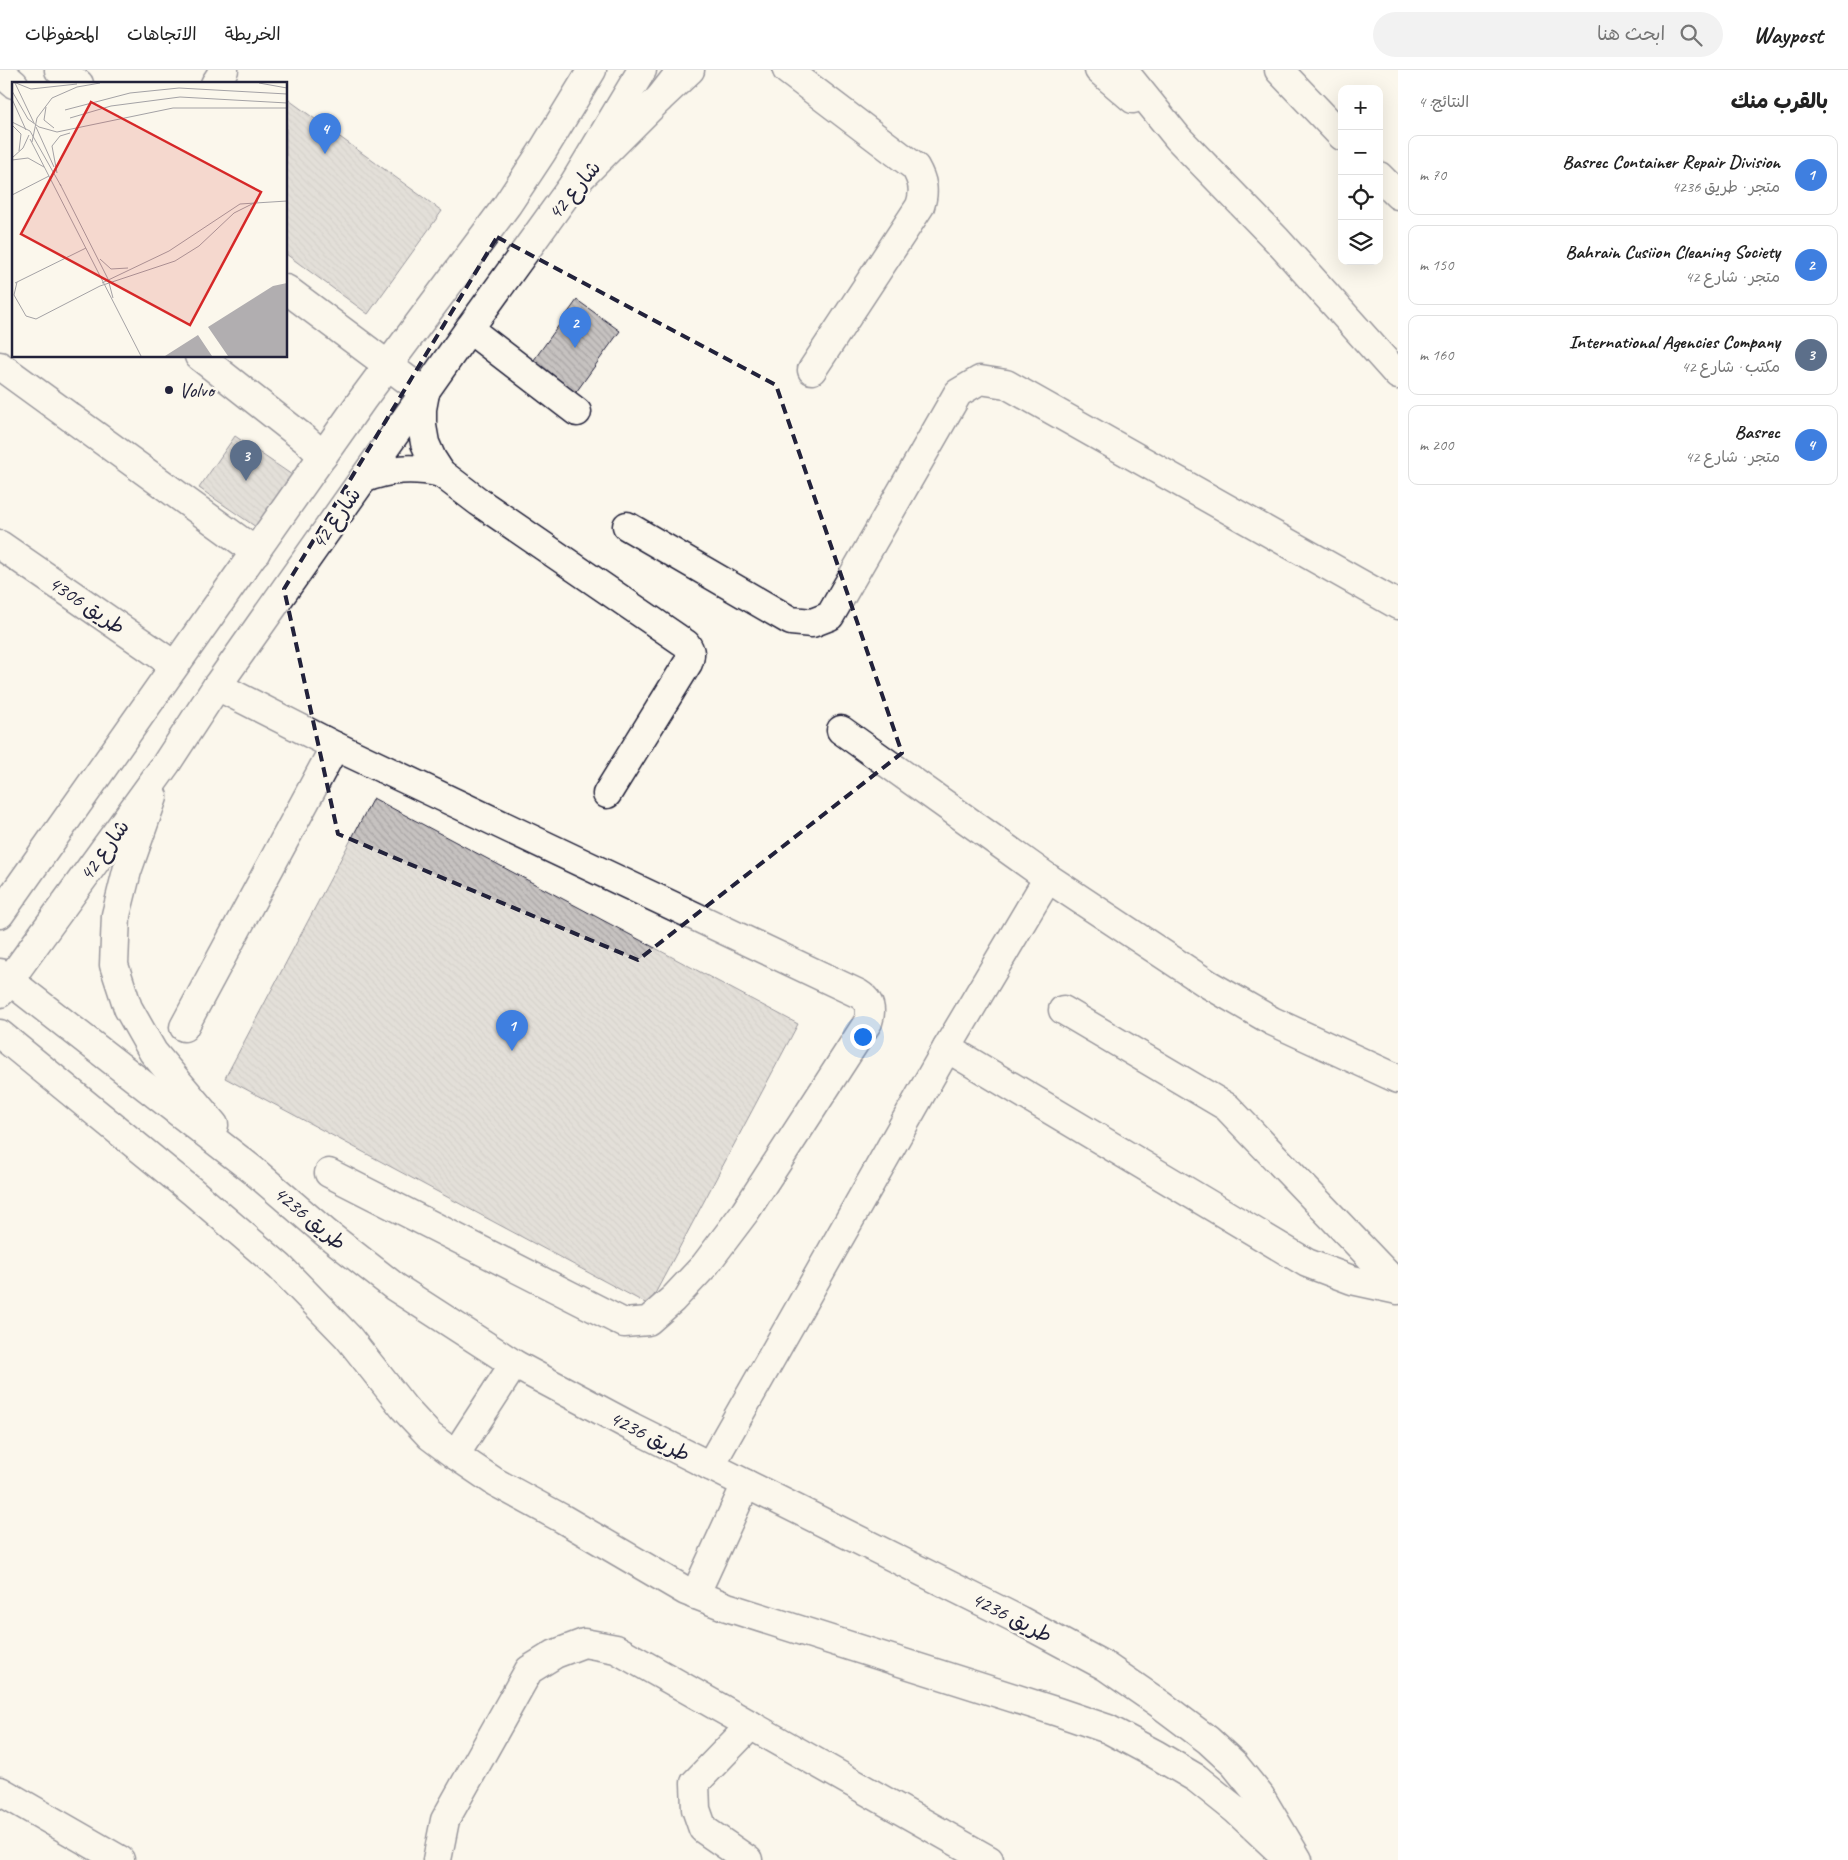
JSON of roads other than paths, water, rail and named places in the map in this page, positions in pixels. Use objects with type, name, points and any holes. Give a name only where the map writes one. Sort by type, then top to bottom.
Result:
[{"type":"main road","points":[[59,70],[75,82]]},
{"type":"main road","points":[[215,82],[224,70]]},
{"type":"main road","name":"شارع 42","points":[[0,914],[174,664],[256,552],[388,364],[507,206],[592,70]]},
{"type":"main road","points":[[573,184],[642,70]]},
{"type":"main road","name":"شارع 42","points":[[3,982],[166,764],[217,686],[573,184],[659,99],[681,70]]},
{"type":"main road","points":[[659,99],[690,70]]},
{"type":"main road","points":[[787,70],[914,167],[923,185],[923,196],[920,206],[812,370]]},
{"type":"main road","points":[[1099,70],[1178,138],[1277,240],[1398,375]]},
{"type":"main road","points":[[1124,70],[1178,138]]},
{"type":"main road","points":[[1278,70],[1338,132]]},
{"type":"main road","points":[[0,72],[12,82]]},
{"type":"main road","points":[[1383,180],[1398,196]]},
{"type":"main road","points":[[288,290],[425,392],[422,409],[425,443],[441,473],[479,502],[686,644],[690,650],[691,657],[688,663],[607,794]]},
{"type":"main road","points":[[469,329],[577,412]]},
{"type":"main road","points":[[202,358],[306,440],[323,456]]},
{"type":"main road","points":[[0,366],[256,552]]},
{"type":"main road","points":[[627,526],[791,621],[812,623],[830,616],[958,393],[980,380],[1006,384],[1398,605]]},
{"type":"main road","points":[[363,479],[378,473],[410,468],[441,473]]},
{"type":"main road","name":"طريق 4306","points":[[0,545],[174,664]]},
{"type":"main road","points":[[217,686],[336,746],[859,994],[869,1003],[870,1013],[868,1022],[728,1237],[686,1286],[648,1321],[624,1323],[329,1173]]},
{"type":"main road","points":[[841,730],[1048,878],[1208,984],[1272,1021],[1398,1079]]},
{"type":"main road","points":[[184,1027],[336,746]]},
{"type":"main road","points":[[166,764],[127,871],[116,915],[114,965],[128,1008],[153,1052],[254,1172]]},
{"type":"main road","points":[[710,1466],[947,1048],[1048,878]]},
{"type":"main road","name":"طريق 4236","points":[[3,982],[254,1172],[326,1233],[395,1287],[514,1364],[632,1428],[1012,1617],[1105,1666],[1200,1734],[1234,1764],[1260,1796],[1298,1860]]},
{"type":"main road","points":[[1063,1010],[1228,1106],[1398,1286]]},
{"type":"main road","points":[[0,1034],[193,1192],[280,1267],[348,1337],[404,1408],[430,1436],[495,1482],[563,1519],[686,1591],[727,1607],[1108,1729],[1196,1778],[1236,1810],[1289,1860]]},
{"type":"main road","points":[[947,1048],[1307,1263],[1352,1280],[1398,1290]]},
{"type":"main road","points":[[455,1455],[514,1364]]},
{"type":"main road","points":[[696,1595],[746,1484]]},
{"type":"main road","points":[[437,1860],[445,1820],[529,1670],[555,1654],[584,1643],[616,1649],[989,1860]]},
{"type":"main road","points":[[748,1860],[703,1829],[696,1809],[695,1783],[751,1725]]},
{"type":"main road","points":[[0,1791],[120,1860]]},
{"type":"place","name":"Basrec","points":[[325,154]]},
{"type":"place","name":"Bahrain Cusiion Cleaning Society","points":[[575,348]]},
{"type":"place","name":"Volvo","points":[[169,390]]},
{"type":"place","name":"International Agencies Company","points":[[246,481]]},
{"type":"place","name":"Basrec Container Repair Division","points":[[512,1051]]}]
